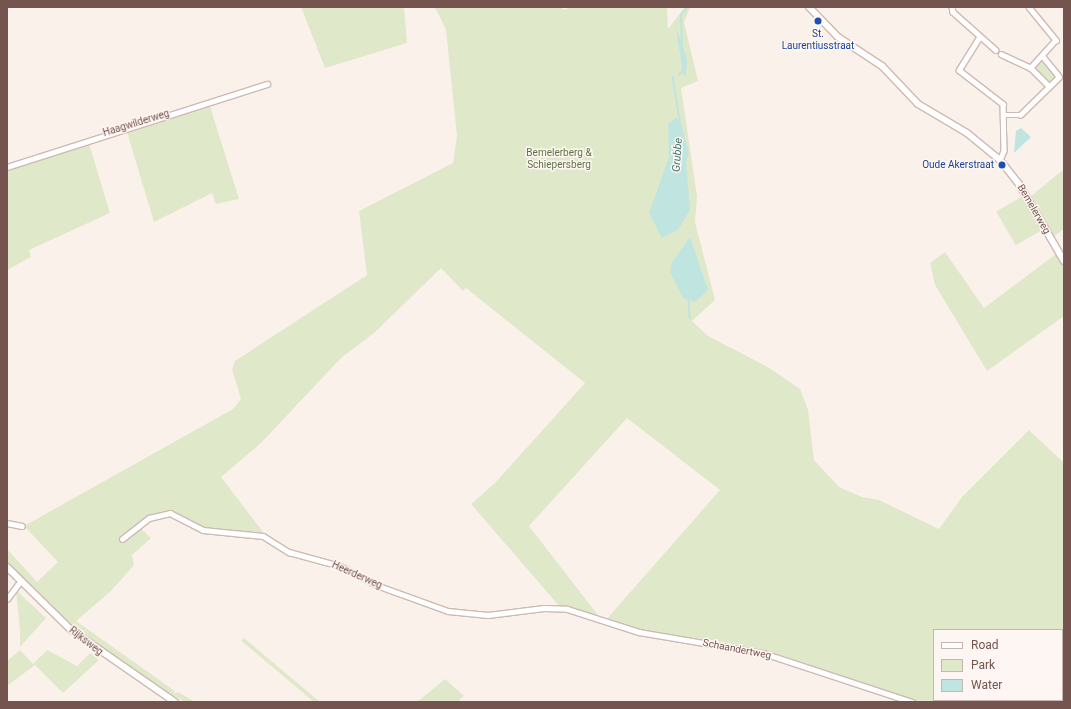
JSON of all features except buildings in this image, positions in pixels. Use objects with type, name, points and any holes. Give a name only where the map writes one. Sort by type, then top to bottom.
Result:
[{"type":"street","points":[[810,7],[838,37],[882,66],[918,104],[967,133],[1000,160],[1004,152],[1006,115],[1003,104],[959,70],[960,63],[980,37]]},
{"type":"street","points":[[952,7],[953,12],[996,50]]},
{"type":"street","points":[[1029,7],[1056,40],[1031,68]]},
{"type":"street","points":[[1001,54],[1031,68],[1049,86]]},
{"type":"street","points":[[1006,115],[1020,115],[1059,77],[1042,56]]},
{"type":"street","name":"Haagwilderweg","points":[[7,167],[267,84]]},
{"type":"street","name":"Bemelerweg","points":[[1000,160],[1020,184],[1064,261]]},
{"type":"street","name":"Heerderweg","points":[[122,539],[149,518],[170,513],[203,530],[261,535],[289,552],[340,566],[379,586],[455,612],[495,615],[559,608]]},
{"type":"street","points":[[7,523],[22,526]]},
{"type":"street","name":"Rijksweg","points":[[7,567],[20,582],[99,652],[175,702]]},
{"type":"street","points":[[7,599],[20,582]]},
{"type":"street","name":"Schaandertweg","points":[[559,608],[638,632],[763,653],[912,702]]},
{"type":"green space","points":[[301,7],[404,7],[407,43],[325,68]]},
{"type":"green space","name":"Bemelerberg & Schiepersberg","points":[[431,7],[561,7],[564,10],[570,7],[667,7],[668,29],[685,7],[690,7],[684,22],[698,81],[681,88],[697,196],[695,222],[715,300],[692,321],[708,336],[768,367],[800,389],[808,410],[814,460],[839,487],[862,497],[879,500],[939,529],[962,497],[1029,430],[1064,463],[1064,702],[1033,702],[1063,701],[1063,629],[933,629],[933,701],[960,702],[918,702],[772,652],[718,641],[652,633],[605,621],[720,490],[627,418],[529,526],[601,619],[560,607],[471,504],[495,483],[585,383],[466,288],[463,291],[441,268],[374,333],[341,358],[261,443],[221,477],[263,532],[261,538],[197,532],[170,514],[151,519],[139,527],[151,538],[132,555],[134,565],[111,591],[76,621],[175,691],[173,694],[178,692],[195,702],[185,702],[110,658],[21,580],[7,564],[7,549],[37,582],[58,562],[24,526],[233,409],[241,399],[232,370],[235,361],[367,275],[359,211],[453,163],[457,136],[446,30],[436,9]]},
{"type":"green space","points":[[1043,60],[1056,76],[1050,83],[1034,69]]},
{"type":"green space","points":[[209,103],[239,199],[216,204],[212,193],[154,222],[126,129]]},
{"type":"green space","points":[[88,140],[110,213],[29,250],[31,257],[7,270],[7,169]]},
{"type":"green space","points":[[1064,169],[1064,229],[1053,237],[1030,197]]},
{"type":"green space","points":[[1023,196],[1042,230],[1016,245],[996,212]]},
{"type":"green space","points":[[945,252],[984,308],[1056,254],[1064,266],[1064,316],[987,371],[935,285],[930,263]]},
{"type":"green space","points":[[16,590],[46,618],[20,647],[20,631]]},
{"type":"green space","points":[[244,638],[320,702],[314,702],[241,641]]},
{"type":"green space","points":[[20,650],[33,664],[47,650],[77,666],[90,653],[99,660],[63,693],[35,665],[7,686],[7,661]]},
{"type":"green space","points":[[445,679],[464,696],[457,702],[417,702]]},
{"type":"water","points":[[676,27],[687,59],[686,75],[683,74]]},
{"type":"water","points":[[676,118],[680,120],[689,153],[686,162],[690,210],[678,230],[662,238],[649,213],[669,157],[668,124]]},
{"type":"water","points":[[1021,128],[1031,137],[1014,153],[1016,131]]},
{"type":"water","points":[[690,237],[708,290],[695,302],[683,298],[670,272],[672,262]]},
{"type":"waterway","points":[[682,45],[681,15],[687,7]]},
{"type":"waterway","name":"Grubbe","points":[[679,75],[684,69]]},
{"type":"waterway","name":"Grubbe","points":[[673,77],[680,120]]},
{"type":"waterway","name":"Grubbe","points":[[689,298],[690,318]]},
{"type":"place","name":"St. Laurentiusstraat","points":[[818,21]]},
{"type":"place","name":"Oude Akerstraat","points":[[1002,165]]}]
